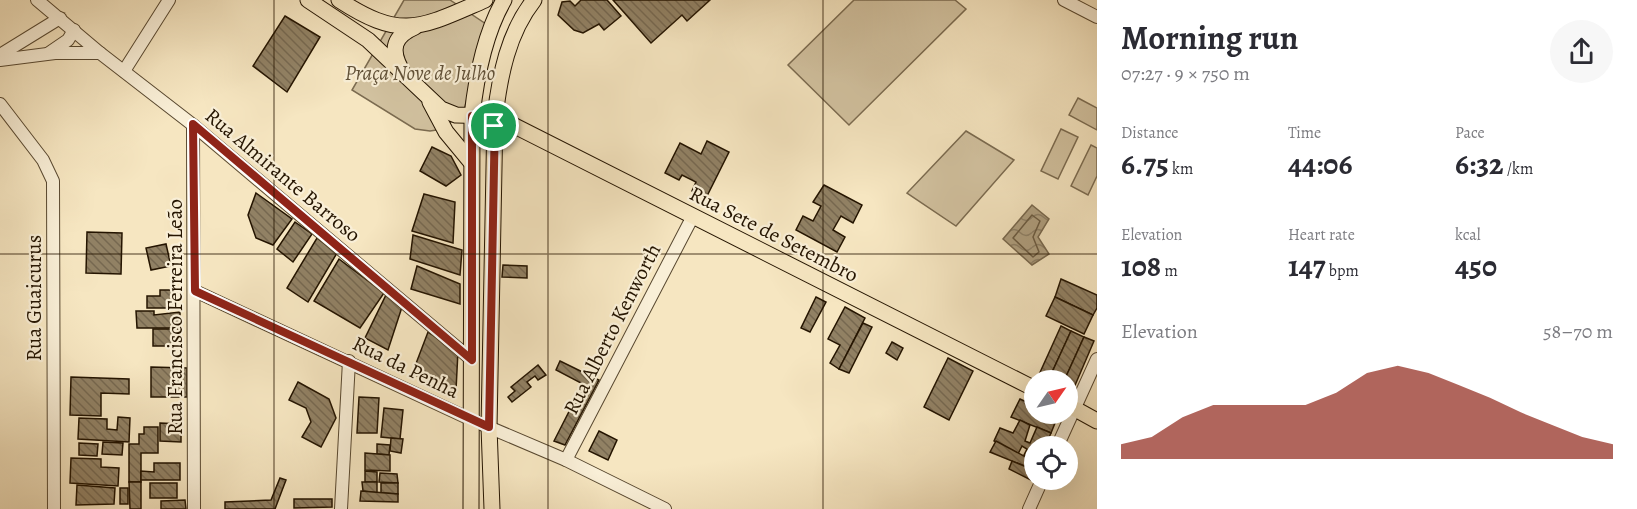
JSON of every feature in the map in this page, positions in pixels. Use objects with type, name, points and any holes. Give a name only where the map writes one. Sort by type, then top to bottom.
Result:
[{"type":"main road","points":[[308,0],[375,46],[429,100],[451,115],[495,116]]},
{"type":"main road","points":[[339,0],[369,19],[385,25],[421,25]]},
{"type":"main road","points":[[403,72],[394,53],[395,42],[404,32],[485,0]]},
{"type":"main road","points":[[471,509],[470,161],[472,116],[474,98],[492,27],[504,0]]},
{"type":"main road","points":[[499,86],[512,38],[520,19],[534,0]]},
{"type":"main road","points":[[462,10],[478,15],[492,27],[500,41],[493,171],[489,427],[492,509]]},
{"type":"main road","points":[[429,100],[446,132],[470,161]]},
{"type":"main road","name":"Rua Sete de Setembro","points":[[495,116],[1024,383]]},
{"type":"main road","points":[[1078,411],[1097,421]]},
{"type":"street","name":"Rua Almirante Barroso","points":[[37,0],[100,53],[193,124],[472,360]]},
{"type":"street","points":[[124,71],[169,0]]},
{"type":"street","points":[[1064,0],[1097,17]]},
{"type":"street","points":[[0,55],[60,18]]},
{"type":"street","points":[[48,54],[68,40],[74,30]]},
{"type":"street","points":[[0,60],[48,54],[100,53]]},
{"type":"street","name":"Rua Guaicurus","points":[[0,104],[43,160],[53,181],[54,509]]},
{"type":"street","name":"Rua Francisco Ferreira Leão","points":[[193,124],[194,509]]},
{"type":"street","name":"Rua Alberto Kenworth","points":[[567,460],[693,216]]},
{"type":"street","name":"Rua da Penha","points":[[195,291],[472,420],[567,460],[665,509]]},
{"type":"street","points":[[1078,394],[1097,359]]},
{"type":"street","points":[[341,509],[349,361]]},
{"type":"street","points":[[1029,509],[1038,490]]},
{"type":"green space","name":"Praça Nove de Julho","points":[[404,0],[450,0],[486,24],[464,110],[443,129],[430,131],[415,129],[352,90]]},
{"type":"green space","points":[[854,0],[955,0],[966,9],[849,125],[788,65]]},
{"type":"green space","points":[[1078,98],[1097,108],[1097,130],[1069,115]]},
{"type":"green space","points":[[1061,129],[1078,137],[1058,179],[1041,171]]},
{"type":"green space","points":[[966,131],[1014,160],[956,226],[907,193]]},
{"type":"green space","points":[[1091,145],[1097,148],[1097,176],[1088,195],[1071,186]]},
{"type":"water","points":[[1032,205],[1049,219],[1038,237],[1049,254],[1032,265],[1003,239]]},
{"type":"building","points":[[581,0],[607,0],[621,16],[604,30],[599,24],[583,33],[574,30],[558,15],[562,2],[570,1],[575,6]]},
{"type":"building","points":[[613,0],[710,0],[687,21],[682,15],[651,43]]},
{"type":"building","points":[[285,16],[320,37],[287,92],[253,66]]},
{"type":"building","points":[[707,141],[729,152],[706,198],[692,191],[696,182],[682,175],[679,180],[665,173],[680,143],[701,154]]},
{"type":"building","points":[[432,147],[451,156],[461,175],[446,186],[420,171]]},
{"type":"building","points":[[824,185],[862,205],[853,223],[841,216],[833,230],[845,237],[837,252],[796,230],[803,216],[813,221],[821,206],[813,202]]},
{"type":"building","points":[[256,193],[292,219],[273,245],[256,238],[248,215]]},
{"type":"building","points":[[424,194],[455,202],[453,243],[412,231]]},
{"type":"building","points":[[295,222],[312,234],[293,262],[277,249]]},
{"type":"building","points":[[87,232],[122,233],[121,274],[86,273]]},
{"type":"building","points":[[413,235],[462,250],[460,275],[410,259]]},
{"type":"building","points":[[317,238],[337,253],[308,302],[287,288]]},
{"type":"building","points":[[166,244],[171,266],[151,270],[146,248]]},
{"type":"building","points":[[339,259],[384,293],[360,328],[314,301]]},
{"type":"building","points":[[503,265],[527,266],[527,278],[502,277]]},
{"type":"building","points":[[417,266],[460,284],[460,304],[411,289]]},
{"type":"building","points":[[1061,279],[1097,295],[1097,308],[1093,315],[1055,297]]},
{"type":"building","points":[[160,290],[177,290],[177,308],[147,308],[147,296],[160,296]]},
{"type":"building","points":[[386,295],[402,307],[388,350],[365,338]]},
{"type":"building","points":[[816,297],[826,302],[810,332],[801,328]]},
{"type":"building","points":[[1055,297],[1093,315],[1084,334],[1046,316]]},
{"type":"building","points":[[845,307],[865,318],[839,369],[830,363],[840,345],[828,339]]},
{"type":"building","points":[[136,311],[154,311],[154,315],[180,312],[180,328],[137,328]]},
{"type":"building","points":[[863,323],[872,327],[849,373],[839,369]]},
{"type":"building","points":[[1061,326],[1071,331],[1053,370],[1041,370]]},
{"type":"building","points":[[153,329],[178,329],[178,346],[153,346]]},
{"type":"building","points":[[1071,331],[1084,337],[1069,370],[1053,370]]},
{"type":"building","points":[[428,332],[458,351],[456,390],[412,374]]},
{"type":"building","points":[[1084,337],[1094,341],[1078,378],[1078,370],[1069,370]]},
{"type":"building","points":[[892,342],[903,348],[897,360],[886,353]]},
{"type":"building","points":[[948,358],[973,371],[949,420],[924,407]]},
{"type":"building","points":[[560,361],[599,380],[565,445],[554,441],[583,384],[556,370]]},
{"type":"building","points":[[538,365],[546,375],[538,380],[535,376],[527,382],[531,387],[512,402],[508,397],[515,391],[511,387]]},
{"type":"building","points":[[151,367],[187,368],[187,397],[151,397]]},
{"type":"building","points":[[71,377],[129,379],[129,394],[101,393],[101,416],[70,415]]},
{"type":"building","points":[[298,382],[329,399],[336,418],[321,447],[302,437],[311,422],[306,408],[289,400]]},
{"type":"building","points":[[359,397],[379,398],[377,433],[357,433]]},
{"type":"building","points":[[1020,399],[1024,401],[1024,422],[1011,417]]},
{"type":"building","points":[[384,408],[403,410],[400,439],[381,437]]},
{"type":"building","points":[[118,417],[130,418],[129,442],[78,439],[79,418],[107,419],[107,429],[117,430]]},
{"type":"building","points":[[1020,420],[1030,425],[1027,436],[1024,436],[1024,447],[1022,446],[1018,454],[994,441],[1000,428],[1013,433]]},
{"type":"building","points":[[160,423],[181,424],[181,442],[160,441]]},
{"type":"building","points":[[1028,424],[1055,424],[1051,433]]},
{"type":"building","points":[[144,427],[158,427],[158,453],[141,453],[141,482],[129,482],[129,444],[139,444],[139,434],[144,434]]},
{"type":"building","points":[[1037,427],[1051,433],[1050,436],[1033,436]]},
{"type":"building","points":[[599,431],[617,440],[608,460],[589,451]]},
{"type":"building","points":[[391,438],[403,439],[401,453],[390,451]]},
{"type":"building","points":[[996,441],[1024,456],[1024,466],[990,452]]},
{"type":"building","points":[[103,442],[123,443],[122,455],[102,454]]},
{"type":"building","points":[[79,443],[98,444],[97,456],[79,455]]},
{"type":"building","points":[[377,444],[390,445],[389,455],[377,454]]},
{"type":"building","points":[[365,453],[390,455],[390,471],[365,470]]},
{"type":"building","points":[[71,458],[101,459],[101,467],[119,468],[118,486],[70,483]]},
{"type":"building","points":[[1012,461],[1024,466],[1024,476],[1009,469]]},
{"type":"building","points":[[154,463],[180,463],[180,480],[141,480],[141,471],[154,472]]},
{"type":"building","points":[[365,471],[377,472],[377,482],[365,482]]},
{"type":"building","points":[[380,473],[397,474],[398,483],[379,482]]},
{"type":"building","points":[[280,478],[286,480],[275,509],[225,509],[225,502],[271,500]]},
{"type":"building","points":[[129,482],[141,482],[141,509],[130,509]]},
{"type":"building","points":[[362,482],[377,482],[377,493],[363,491]]},
{"type":"building","points":[[150,483],[177,483],[177,498],[150,498]]},
{"type":"building","points":[[381,483],[398,483],[398,494],[381,493]]},
{"type":"building","points":[[77,485],[115,488],[114,504],[76,505]]},
{"type":"building","points":[[120,488],[128,488],[128,504],[120,504]]},
{"type":"building","points":[[361,491],[398,494],[398,502],[360,501]]},
{"type":"building","points":[[294,499],[332,499],[332,507],[294,508]]},
{"type":"building","points":[[185,500],[186,509],[161,509],[161,501]]},
{"type":"route","points":[[472,116],[495,116],[494,126],[489,427],[195,291],[193,124],[472,360],[470,177],[472,116]]}]
